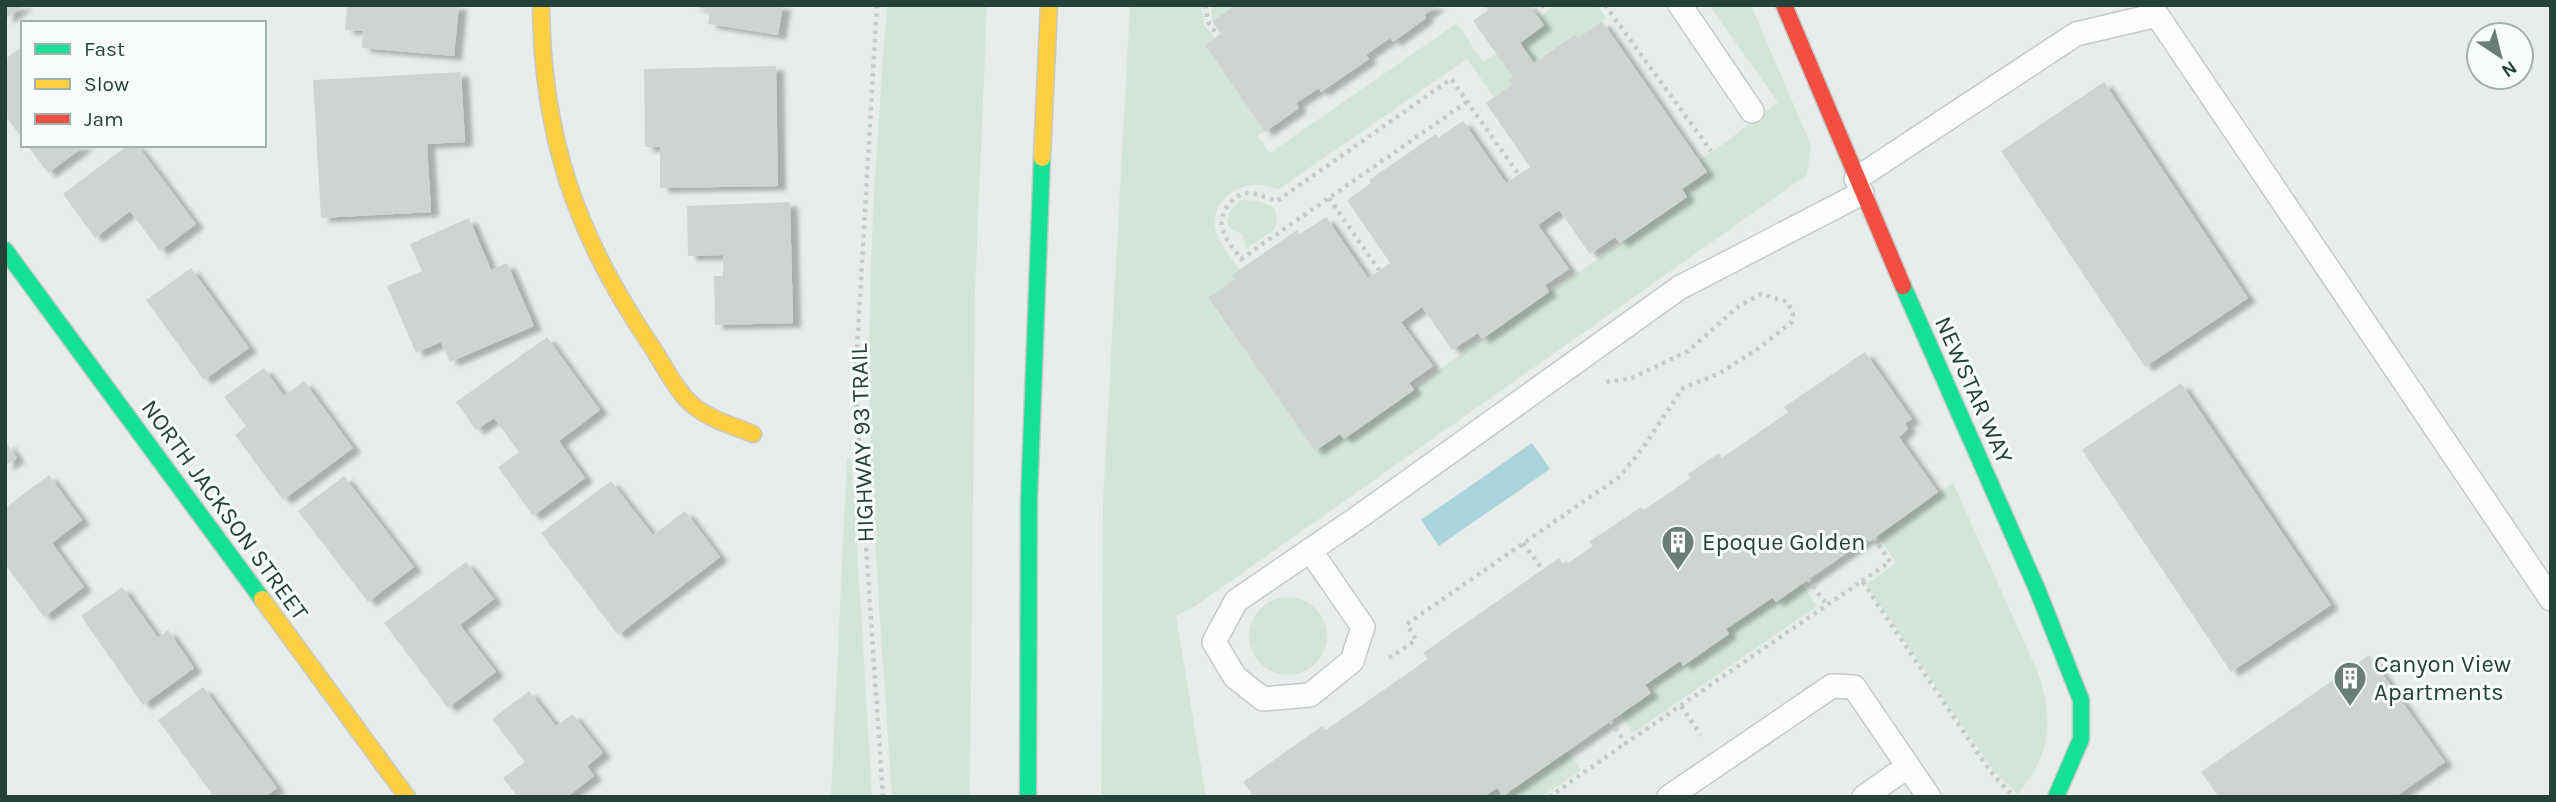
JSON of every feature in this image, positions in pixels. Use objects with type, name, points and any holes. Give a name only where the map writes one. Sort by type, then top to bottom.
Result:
[{"type":"main road","points":[[541,5],[545,80],[555,144],[574,204],[603,271],[640,332],[694,406],[753,434]]},
{"type":"main road","points":[[1028,797],[1025,700],[1031,438],[1049,5]]},
{"type":"main road","name":"NEWSTAR WAY","points":[[1784,5],[1859,186],[2037,589],[2081,700],[2081,739],[2056,797]]},
{"type":"main road","name":"NORTH JACKSON STREET","points":[[5,250],[407,797]]},
{"type":"lane","points":[[1680,5],[1752,111]]},
{"type":"lane","points":[[1310,550],[1363,627],[1352,661],[1310,695],[1263,699],[1235,677],[1214,642],[1236,601],[1679,288],[1859,186],[2076,34],[2157,15],[2551,599]]},
{"type":"lane","points":[[1669,797],[1832,686],[1854,687],[1929,797]]},
{"type":"lane","points":[[1864,797],[1908,766]]},
{"type":"path","name":"HIGHWAY 93 TRAIL","points":[[877,5],[855,383],[883,797]]},
{"type":"path","points":[[1205,5],[1208,22],[1218,36]]},
{"type":"path","points":[[1534,12],[1544,5]]},
{"type":"path","points":[[1605,5],[1711,151]]},
{"type":"path","points":[[1467,102],[1241,259],[1225,236],[1221,224],[1222,212],[1236,196],[1251,193],[1278,201],[1451,79],[1519,175]]},
{"type":"path","points":[[1329,198],[1379,270]]},
{"type":"path","points":[[1352,661],[1371,670],[1416,640],[1407,624],[1619,477],[1642,449],[1683,388],[1720,373],[1756,350],[1791,323],[1793,314],[1788,302],[1761,295],[1739,306],[1688,351],[1630,379],[1605,382],[1595,388]]},
{"type":"path","points":[[1862,581],[1889,562],[1874,538]]},
{"type":"path","points":[[1523,543],[1543,569]]},
{"type":"path","points":[[1808,579],[1827,605]]},
{"type":"path","points":[[1549,797],[1681,706]]},
{"type":"path","points":[[1611,721],[1626,743]]},
{"type":"green space","points":[[887,5],[987,5],[975,291],[970,797],[892,797],[874,528],[869,366],[872,231]]},
{"type":"green space","points":[[1130,5],[1201,5],[1204,25],[1215,38],[1205,45],[1265,132],[1257,135],[1270,153],[1457,23],[1483,62],[1496,53],[1513,77],[1508,81],[1511,85],[1494,97],[1467,59],[1279,189],[1258,185],[1243,187],[1227,196],[1217,210],[1215,228],[1218,237],[1240,270],[1233,275],[1235,279],[1208,299],[1315,451],[1340,434],[1344,439],[1482,339],[1687,197],[1682,189],[1707,172],[1699,160],[1778,102],[1709,5],[1751,5],[1811,145],[1807,175],[1197,605],[1176,616],[1206,797],[1101,797],[1103,504]]},
{"type":"green space","points":[[1211,5],[1236,5],[1212,21]]},
{"type":"green space","points":[[1556,5],[1597,5],[1606,18],[1578,38],[1574,34],[1534,63],[1520,43],[1544,26],[1539,17]]},
{"type":"green space","points":[[1240,200],[1271,206],[1275,209],[1277,220],[1275,229],[1246,249],[1243,235],[1230,228],[1227,222],[1230,211]]},
{"type":"green space","points":[[847,458],[852,460],[872,797],[831,797]]},
{"type":"green space","points":[[1953,483],[2038,673],[2043,690],[2047,722],[2043,751],[2018,794],[1993,770],[1866,585],[1896,563],[1878,535]]},
{"type":"green space","points":[[1802,584],[1817,606],[1633,733],[1620,714],[1650,693],[1645,685],[1680,661],[1683,665],[1729,634],[1726,629],[1772,598]]},
{"type":"green space","points":[[1288,597],[1303,600],[1316,608],[1324,621],[1327,636],[1324,651],[1316,664],[1303,672],[1288,675],[1273,672],[1260,664],[1252,651],[1249,636],[1252,621],[1260,608],[1273,600]]},
{"type":"green space","points":[[1567,751],[1581,770],[1542,797],[1483,797],[1497,788],[1503,796]]},
{"type":"water","points":[[1532,443],[1550,469],[1439,546],[1421,520]]},
{"type":"building","points":[[5,5],[25,5],[5,19]]},
{"type":"building","points":[[347,5],[459,5],[454,56],[362,48],[363,31],[345,30]]},
{"type":"building","points":[[689,5],[783,5],[778,35],[708,24],[710,10]]},
{"type":"building","points":[[1236,5],[1438,5],[1424,15],[1426,18],[1393,42],[1390,38],[1366,55],[1369,59],[1321,92],[1319,88],[1296,103],[1299,108],[1265,132],[1205,45],[1221,34],[1212,21]]},
{"type":"building","points":[[1485,5],[1529,5],[1544,25],[1520,43],[1534,63],[1575,34],[1578,38],[1602,21],[1707,172],[1682,189],[1687,197],[1620,243],[1615,237],[1590,254],[1559,210],[1538,225],[1569,269],[1545,285],[1549,292],[1482,339],[1478,333],[1452,350],[1422,307],[1401,322],[1433,366],[1409,383],[1414,390],[1344,439],[1340,434],[1315,451],[1208,298],[1235,279],[1232,275],[1297,230],[1300,234],[1326,217],[1368,278],[1390,263],[1347,200],[1371,183],[1369,180],[1436,134],[1438,138],[1463,121],[1506,183],[1530,167],[1486,103],[1511,85],[1508,81],[1513,77],[1473,21],[1488,10]]},
{"type":"building","points":[[21,47],[21,136],[5,116],[5,59]]},
{"type":"building","points":[[776,66],[778,186],[660,188],[660,147],[645,147],[644,69]]},
{"type":"building","points":[[461,72],[465,142],[427,144],[431,212],[321,218],[313,80]]},
{"type":"building","points":[[2104,82],[2248,298],[2145,367],[2001,151]]},
{"type":"building","points":[[28,147],[83,147],[48,173]]},
{"type":"building","points":[[125,147],[138,147],[196,224],[160,251],[130,211],[95,238],[63,194]]},
{"type":"building","points":[[790,202],[793,323],[715,325],[714,276],[723,276],[723,255],[688,256],[687,206]]},
{"type":"building","points":[[469,218],[491,270],[507,263],[534,326],[450,362],[441,342],[416,353],[387,286],[422,271],[410,244]]},
{"type":"building","points":[[191,268],[249,348],[204,380],[146,300]]},
{"type":"building","points":[[547,337],[600,410],[559,441],[585,478],[533,516],[498,467],[519,452],[494,418],[476,430],[456,402]]},
{"type":"building","name":"Epoque Golden","points":[[1865,352],[1912,419],[1905,423],[1908,429],[1899,437],[1938,492],[1869,542],[1867,539],[1776,602],[1772,598],[1726,629],[1729,634],[1683,666],[1680,661],[1645,685],[1651,693],[1503,796],[1497,788],[1483,797],[1254,797],[1243,782],[1322,726],[1326,730],[1428,659],[1423,653],[1559,558],[1564,566],[1593,546],[1589,542],[1641,507],[1644,510],[1691,478],[1688,474],[1719,453],[1722,458],[1788,412],[1784,407]]},
{"type":"building","points":[[264,368],[284,396],[304,381],[353,448],[283,500],[235,435],[246,426],[224,397]]},
{"type":"building","points":[[2181,383],[2331,605],[2231,672],[2082,450]]},
{"type":"building","points":[[5,441],[17,458],[5,466]]},
{"type":"building","points":[[49,475],[82,520],[52,543],[84,587],[44,617],[5,564],[5,508]]},
{"type":"building","points":[[344,476],[414,567],[368,602],[298,511]]},
{"type":"building","points":[[611,481],[653,535],[685,511],[720,557],[618,635],[541,533]]},
{"type":"building","points":[[466,562],[494,599],[460,625],[496,672],[448,708],[384,623]]},
{"type":"building","points":[[122,587],[158,638],[168,630],[194,668],[143,705],[81,616]]},
{"type":"building","name":"Canyon View Apartments","points":[[2369,655],[2445,762],[2395,797],[2219,797],[2201,772]]},
{"type":"building","points":[[203,687],[277,788],[265,797],[214,797],[158,720]]},
{"type":"building","points":[[529,691],[556,726],[573,714],[603,753],[587,766],[594,776],[567,797],[518,797],[503,778],[525,762],[492,719]]},
{"type":"traffic: fast","points":[[1028,797],[1029,500],[1042,158]]},
{"type":"traffic: fast","points":[[5,250],[262,599]]},
{"type":"traffic: fast","points":[[1903,286],[2037,589],[2081,700],[2081,739],[2056,797]]},
{"type":"traffic: slow","points":[[541,5],[548,99],[557,143],[584,226],[603,266],[683,395],[709,416],[753,434]]},
{"type":"traffic: slow","points":[[1042,158],[1049,5]]},
{"type":"traffic: slow","points":[[262,599],[407,797]]},
{"type":"traffic: jam","points":[[1784,5],[1903,286]]},
{"type":"place","name":"Epoque Golden","points":[[1678,572]]},
{"type":"place","name":"Canyon View Apartments","points":[[2350,708]]}]
